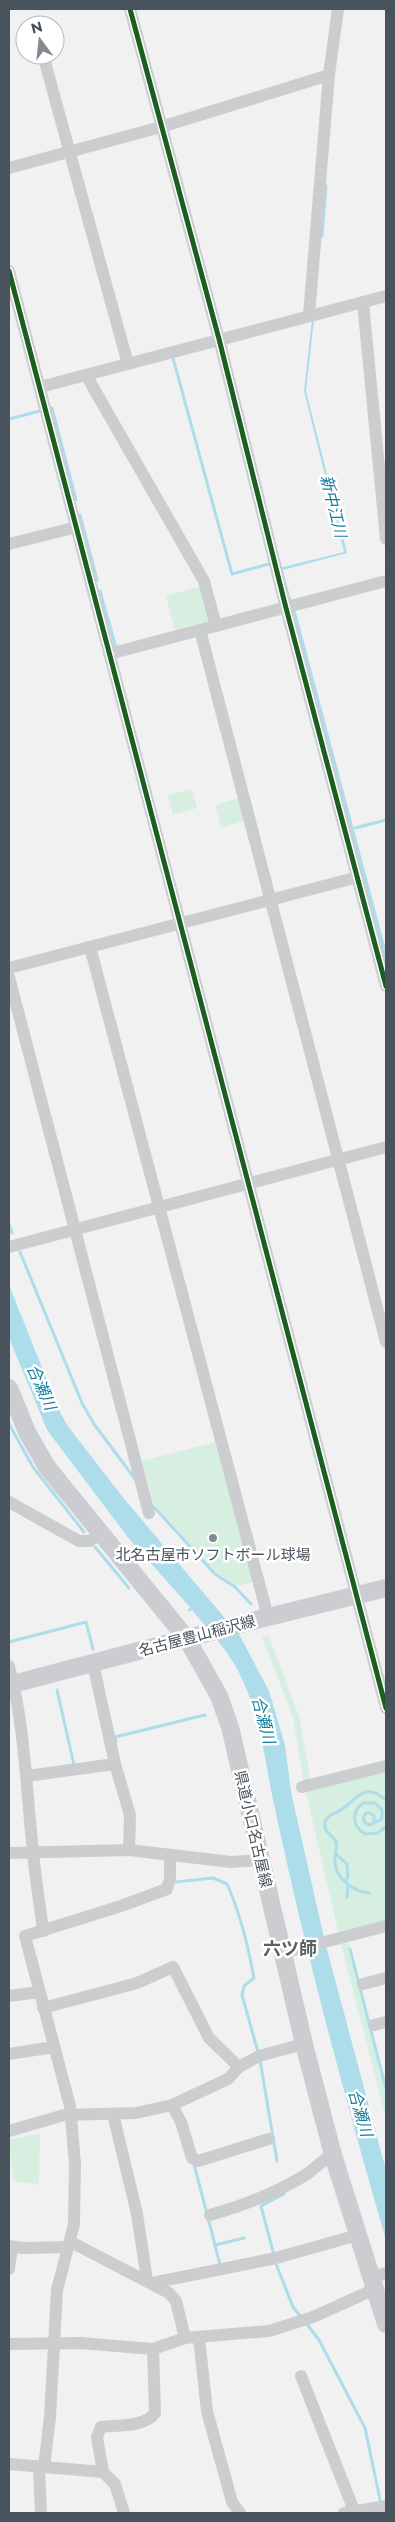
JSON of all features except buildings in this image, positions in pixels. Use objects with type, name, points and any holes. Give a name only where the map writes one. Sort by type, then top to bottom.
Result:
[{"type":"main road","name":"県道小口名古屋線","points":[[9,1388],[26,1432],[47,1467],[187,1639],[219,1696],[230,1727],[260,1860],[288,1951],[304,2044],[333,2156],[358,2235],[380,2278],[386,2324]]},
{"type":"main road","name":"名古屋豊山稲沢線","points":[[11,1684],[386,1588]]},
{"type":"street","points":[[130,9],[290,607],[386,986]]},
{"type":"street","points":[[309,315],[329,75],[338,9]]},
{"type":"street","points":[[46,65],[128,364]]},
{"type":"street","points":[[9,168],[161,126],[329,75]]},
{"type":"street","points":[[9,271],[357,1596],[383,1681],[386,1708]]},
{"type":"street","points":[[40,387],[386,296]]},
{"type":"street","points":[[363,303],[386,539]]},
{"type":"street","points":[[86,375],[204,581],[216,626]]},
{"type":"street","points":[[9,544],[77,527]]},
{"type":"street","points":[[110,654],[386,581]]},
{"type":"street","points":[[200,630],[386,1342]]},
{"type":"street","points":[[9,968],[358,877]]},
{"type":"street","points":[[90,947],[268,1617]]},
{"type":"street","points":[[9,977],[149,1513]]},
{"type":"street","points":[[9,1248],[386,1147]]},
{"type":"street","points":[[9,1502],[79,1541],[90,1541],[100,1533]]},
{"type":"street","points":[[92,1663],[115,1764],[130,1815],[129,1850]]},
{"type":"street","points":[[9,1666],[27,1776],[33,1851],[43,1930]]},
{"type":"street","points":[[27,1776],[115,1764]]},
{"type":"street","points":[[302,1787],[386,1766]]},
{"type":"street","points":[[9,1853],[129,1850],[231,1862],[260,1860]]},
{"type":"street","points":[[41,2513],[42,2468],[55,2344],[57,2290],[74,2224],[75,2164],[72,2116],[26,1936],[168,1889],[170,1856]]},
{"type":"street","points":[[288,1951],[386,1926]]},
{"type":"street","points":[[43,2008],[137,1983],[173,1967],[209,2038],[239,2067]]},
{"type":"street","points":[[363,1984],[386,1978]]},
{"type":"street","points":[[9,1996],[39,1992]]},
{"type":"street","points":[[374,2025],[386,2022]]},
{"type":"street","points":[[9,2131],[32,2122],[64,2115],[136,2113],[172,2104],[228,2079],[239,2067],[258,2056],[304,2044]]},
{"type":"street","points":[[9,2054],[54,2047]]},
{"type":"street","points":[[172,2104],[181,2122],[192,2158],[198,2161],[269,2139]]},
{"type":"street","points":[[113,2114],[137,2214],[149,2281]]},
{"type":"street","points":[[210,2215],[261,2200],[305,2176],[320,2161],[333,2156]]},
{"type":"street","points":[[149,2281],[276,2258],[358,2235]]},
{"type":"street","points":[[9,2269],[10,2246],[70,2244],[149,2281],[169,2293],[176,2301],[185,2338]]},
{"type":"street","points":[[9,2344],[80,2342],[153,2349],[185,2338],[269,2331],[313,2317],[380,2278]]},
{"type":"street","points":[[200,2338],[207,2411],[232,2502],[240,2513]]},
{"type":"street","points":[[124,2513],[115,2484],[103,2472],[97,2437],[101,2427],[142,2423],[151,2419],[155,2413],[153,2349]]},
{"type":"street","points":[[301,2376],[351,2513],[386,2506]]},
{"type":"street","points":[[9,2464],[103,2472]]},
{"type":"green space","points":[[201,586],[210,619],[208,622],[175,630],[166,596]]},
{"type":"green space","points":[[192,789],[197,808],[173,815],[168,795]]},
{"type":"green space","points":[[238,798],[244,821],[221,828],[215,805]]},
{"type":"green space","name":"北名古屋市ソフトボール球場","points":[[215,1442],[254,1582],[237,1586],[214,1571],[154,1504],[142,1461]]},
{"type":"green space","points":[[268,1634],[299,1716],[311,1783],[304,1784],[293,1717],[262,1637]]},
{"type":"green space","points":[[386,1767],[386,1922],[339,1935],[305,1788]]},
{"type":"green space","points":[[348,1942],[386,2095],[386,2119],[341,1944]]},
{"type":"green space","points":[[40,2133],[39,2185],[13,2181],[9,2140]]},
{"type":"water","points":[[312,319],[314,320],[306,391],[347,553],[283,570],[290,597],[293,601],[386,950],[386,971],[279,568],[344,552],[304,391]]},
{"type":"water","name":"合瀬川","points":[[9,1285],[59,1410],[67,1425],[125,1500],[240,1636],[269,1691],[285,1745],[291,1792],[325,1942],[386,2170],[386,2240],[316,1985],[297,1909],[259,1727],[250,1698],[236,1667],[221,1644],[192,1610],[189,1612],[190,1607],[130,1540],[47,1430],[9,1338]]},
{"type":"waterway","name":"新中江川","points":[[322,236],[326,186]]},
{"type":"waterway","points":[[173,358],[232,574],[269,564]]},
{"type":"waterway","points":[[52,408],[76,500]]},
{"type":"waterway","points":[[9,419],[40,411]]},
{"type":"waterway","points":[[80,515],[97,580]]},
{"type":"waterway","points":[[100,591],[116,648]]},
{"type":"waterway","points":[[355,828],[386,820]]},
{"type":"waterway","points":[[9,1224],[12,1233]]},
{"type":"waterway","points":[[20,1252],[82,1403],[94,1424],[135,1479]]},
{"type":"waterway","points":[[9,1424],[33,1467],[84,1532]]},
{"type":"waterway","points":[[153,1506],[215,1574],[235,1587],[251,1604]]},
{"type":"waterway","points":[[95,1547],[129,1588]]},
{"type":"waterway","points":[[9,1642],[86,1622],[93,1649]]},
{"type":"waterway","points":[[57,1690],[74,1765]]},
{"type":"waterway","points":[[116,1741],[115,1737],[205,1715]]},
{"type":"waterway","points":[[369,1893],[351,1887],[338,1873],[335,1861],[336,1841],[325,1829],[325,1822],[330,1816],[366,1792],[372,1792],[386,1800]]},
{"type":"waterway","points":[[374,1821],[374,1816],[370,1813],[366,1813],[363,1818],[365,1823],[370,1825],[382,1819],[382,1810],[375,1803],[363,1803],[355,1815],[355,1823],[361,1831],[365,1834],[378,1833],[386,1826]]},
{"type":"waterway","points":[[336,1854],[347,1864],[348,1876],[346,1881]]},
{"type":"waterway","points":[[176,1882],[213,1878],[227,1884],[244,1930],[254,1978],[244,1986],[242,1995],[258,2052]]},
{"type":"waterway","points":[[347,1897],[348,1886]]},
{"type":"waterway","points":[[350,1949],[386,2089]]},
{"type":"waterway","points":[[260,2060],[277,2161]]},
{"type":"waterway","points":[[194,2164],[215,2245],[244,2238]]},
{"type":"waterway","points":[[274,2255],[261,2206],[284,2194]]},
{"type":"waterway","points":[[215,2245],[220,2265]]},
{"type":"waterway","points":[[276,2264],[293,2307],[301,2317]]},
{"type":"waterway","points":[[307,2324],[319,2340],[365,2428],[381,2504]]},
{"type":"cycle path","points":[[130,9],[219,339],[286,608],[386,986]]},
{"type":"cycle path","points":[[9,271],[386,1708]]},
{"type":"place","name":"北名古屋市ソフトボール球場","points":[[213,1538]]},
{"type":"district","name":"六ツ師","points":[[290,1949]]}]
